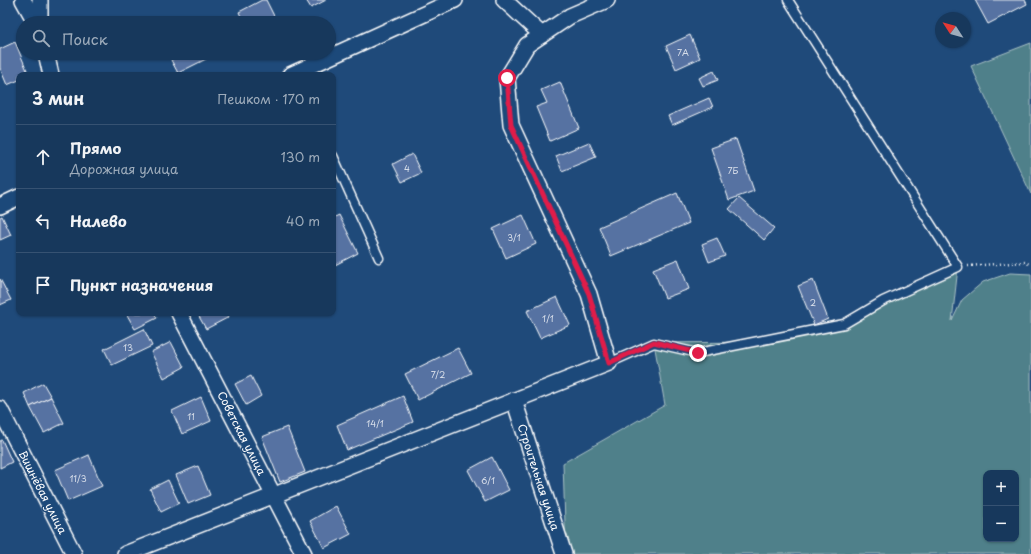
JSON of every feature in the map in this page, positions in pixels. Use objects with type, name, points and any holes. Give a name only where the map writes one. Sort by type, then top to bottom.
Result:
[{"type":"street","points":[[23,0],[32,16]]},
{"type":"street","points":[[40,0],[40,16]]},
{"type":"street","points":[[336,55],[455,0]]},
{"type":"street","points":[[504,0],[542,35]]},
{"type":"street","points":[[125,554],[609,363],[589,294],[511,125],[507,78],[527,45],[570,16],[607,0]]},
{"type":"street","points":[[48,60],[50,72]]},
{"type":"street","points":[[298,72],[324,60]]},
{"type":"street","points":[[0,206],[16,198]]},
{"type":"street","name":"Советская улица","points":[[181,316],[304,554]]},
{"type":"street","name":"Строительная улица","points":[[514,400],[564,554]]},
{"type":"street","name":"Вишнёвая улица","points":[[0,409],[74,554]]},
{"type":"lane","points":[[609,363],[654,342],[698,353],[844,324],[882,301],[958,267],[788,0]]},
{"type":"lane","points":[[336,163],[378,258]]},
{"type":"path","points":[[958,267],[1025,262],[1031,265]]},
{"type":"green space","points":[[1031,43],[1031,194],[971,66]]},
{"type":"green space","points":[[958,267],[952,321],[962,300],[983,282],[1010,273],[1031,274],[1031,554],[566,554],[563,463],[665,405],[654,343],[753,342],[844,324]]},
{"type":"building","points":[[262,0],[266,0],[274,16],[241,16],[239,12]]},
{"type":"building","points":[[306,0],[326,0],[311,8]]},
{"type":"building","points":[[975,0],[1025,0],[1027,4],[988,24]]},
{"type":"building","points":[[690,35],[700,58],[676,69],[666,46]]},
{"type":"building","points":[[15,42],[16,60],[23,60],[28,72],[16,72],[16,81],[7,85],[0,68],[0,49]]},
{"type":"building","points":[[171,60],[204,60],[180,72],[177,72]]},
{"type":"building","points":[[714,71],[718,80],[703,86],[699,78]]},
{"type":"building","points":[[560,82],[579,128],[550,141],[536,107],[547,103],[541,90]]},
{"type":"building","points":[[709,98],[713,107],[672,125],[668,116]]},
{"type":"building","points":[[736,139],[754,191],[729,200],[711,148]]},
{"type":"building","points":[[589,142],[596,157],[562,171],[556,156]]},
{"type":"building","points":[[412,154],[421,173],[402,182],[393,164]]},
{"type":"building","points":[[677,193],[689,223],[611,256],[599,227]]},
{"type":"building","points":[[739,198],[774,228],[764,240],[729,209]]},
{"type":"building","points":[[339,215],[358,253],[336,264],[336,216]]},
{"type":"building","points":[[523,215],[536,244],[506,258],[493,229]]},
{"type":"building","points":[[2,216],[11,235],[0,240],[0,217]]},
{"type":"building","points":[[717,238],[725,256],[709,262],[702,244]]},
{"type":"building","points":[[678,259],[689,289],[665,298],[653,269]]},
{"type":"building","points":[[0,279],[11,300],[0,305]]},
{"type":"building","points":[[813,280],[828,319],[814,325],[798,286]]},
{"type":"building","points":[[557,297],[570,325],[540,338],[527,311]]},
{"type":"building","points":[[128,316],[156,316],[157,318],[135,329]]},
{"type":"building","points":[[199,316],[228,316],[229,317],[206,329]]},
{"type":"building","points":[[144,329],[152,346],[112,365],[104,349]]},
{"type":"building","points":[[171,342],[184,367],[164,378],[151,352]]},
{"type":"building","points":[[458,348],[471,373],[418,400],[405,374]]},
{"type":"building","points":[[251,376],[261,396],[246,405],[235,384]]},
{"type":"building","points":[[43,383],[51,397],[30,407],[24,393]]},
{"type":"building","points":[[403,396],[413,422],[347,450],[337,425]]},
{"type":"building","points":[[51,397],[64,423],[44,433],[30,407]]},
{"type":"building","points":[[201,397],[211,421],[182,434],[172,411]]},
{"type":"building","points":[[287,427],[305,472],[280,482],[262,437]]},
{"type":"building","points":[[2,440],[12,462],[0,468],[0,441]]},
{"type":"building","points":[[89,455],[102,486],[68,501],[55,470]]},
{"type":"building","points":[[492,457],[509,490],[485,502],[468,470]]},
{"type":"building","points":[[198,466],[210,495],[188,504],[176,475]]},
{"type":"building","points":[[168,480],[179,503],[161,512],[150,489]]},
{"type":"building","points":[[336,506],[351,534],[324,548],[310,521]]},
{"type":"route","points":[[507,78],[511,125],[589,294],[609,363],[654,342],[698,353]]}]
